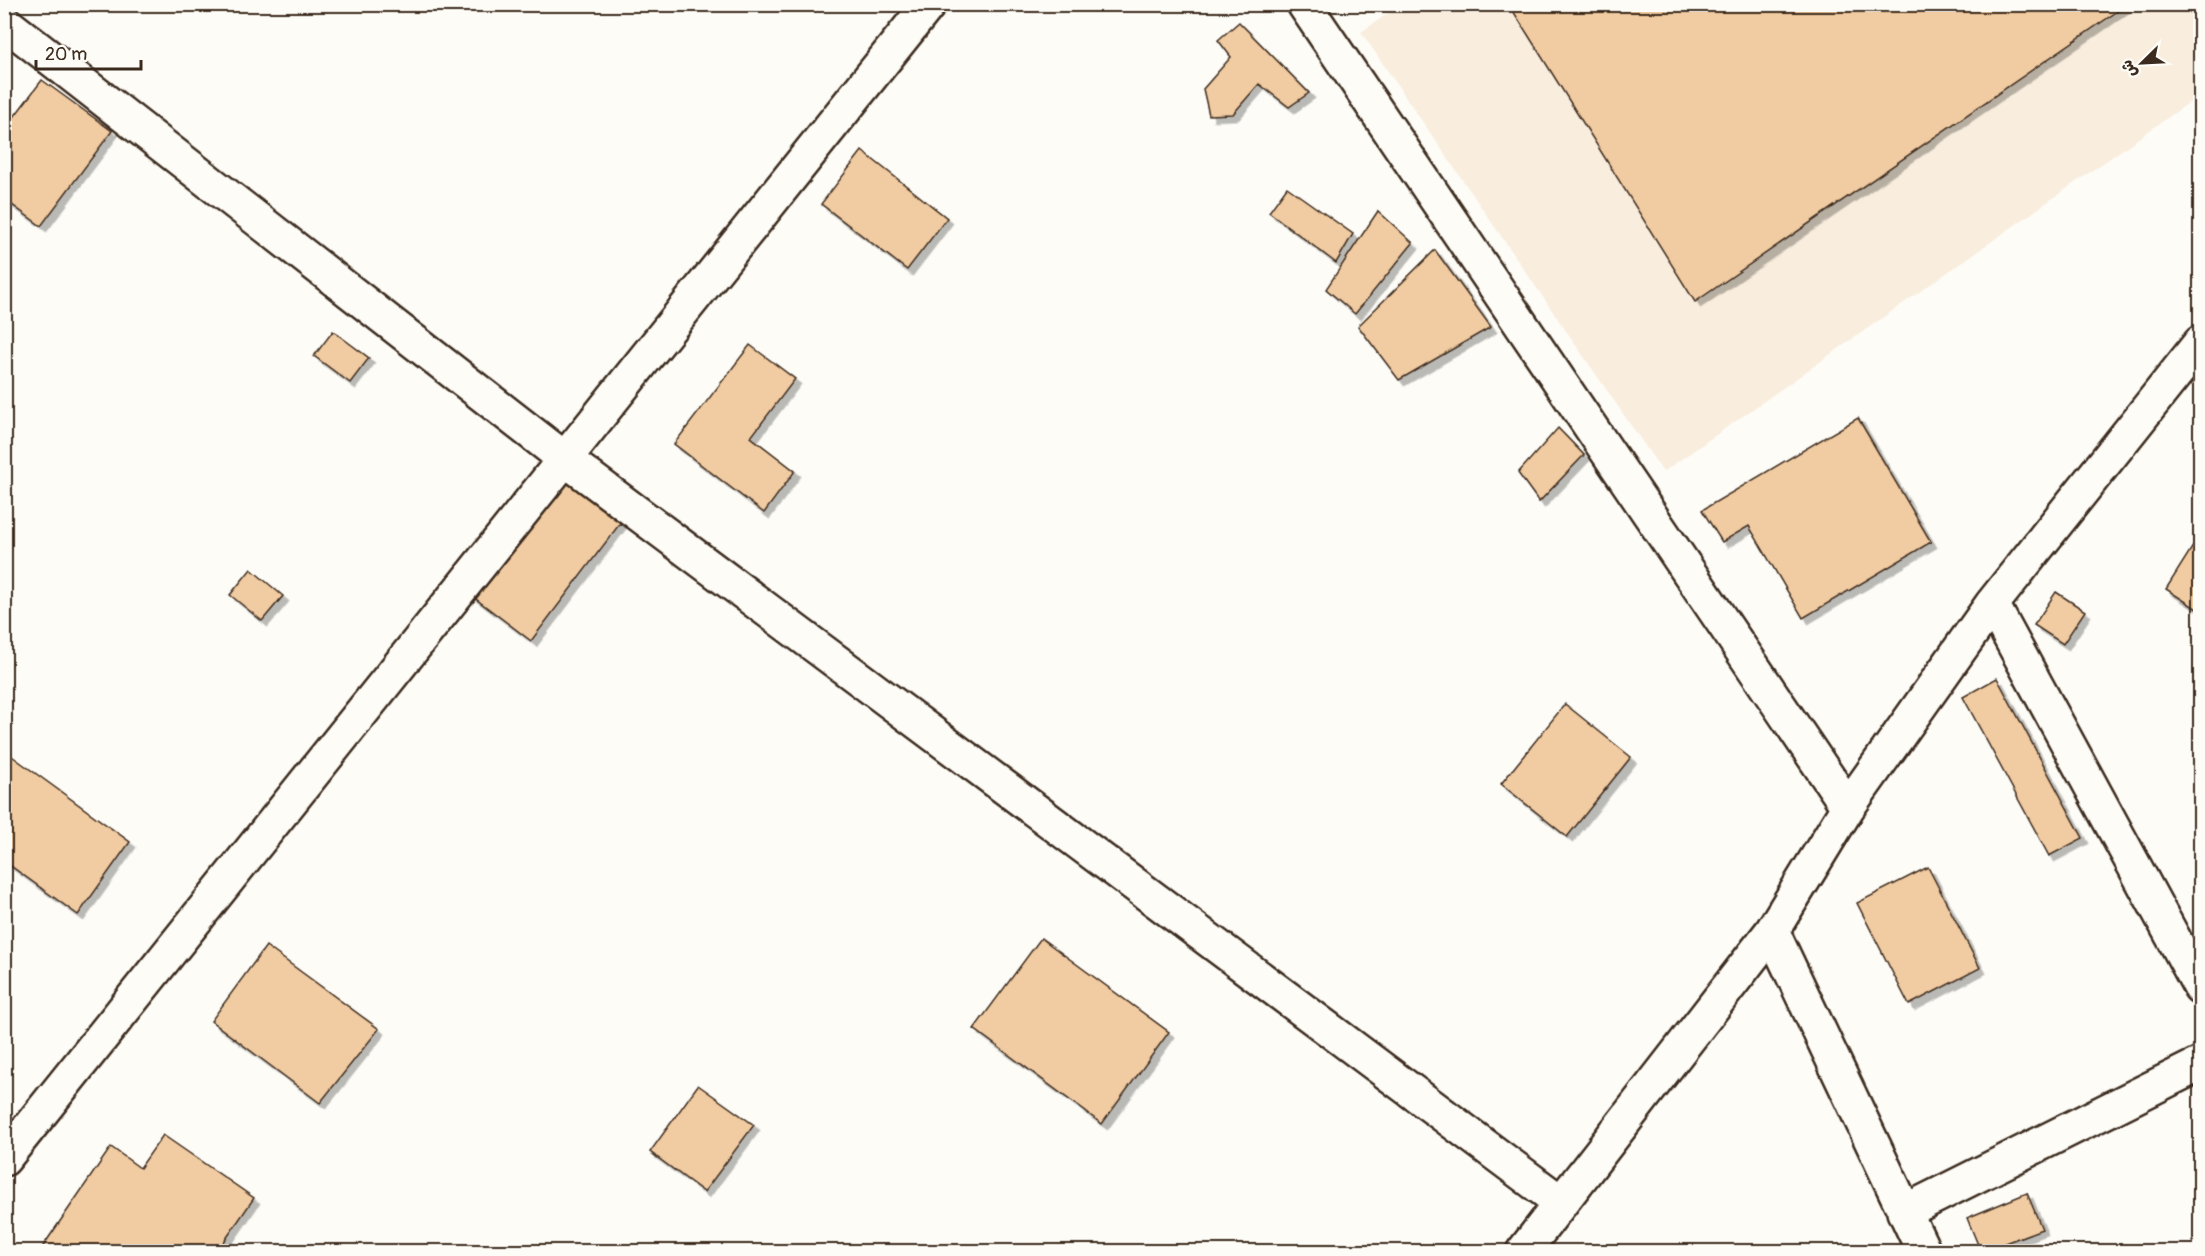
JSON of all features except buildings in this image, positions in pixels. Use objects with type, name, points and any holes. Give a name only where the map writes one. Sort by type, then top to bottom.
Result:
[{"type":"street","points":[[4,1159],[929,4]]},
{"type":"street","points":[[1304,4],[1848,807]]},
{"type":"street","points":[[4,22],[565,459],[1560,1202]]},
{"type":"street","points":[[1523,1251],[1772,931],[1848,807],[1992,604],[2200,343]]},
{"type":"street","points":[[1992,604],[2200,987]]},
{"type":"street","points":[[1772,931],[1924,1251]]},
{"type":"street","points":[[1904,1212],[2200,1064]]},
{"type":"shaded area","points":[[1402,4],[2200,5],[2200,95],[1663,472],[1361,32]]}]
